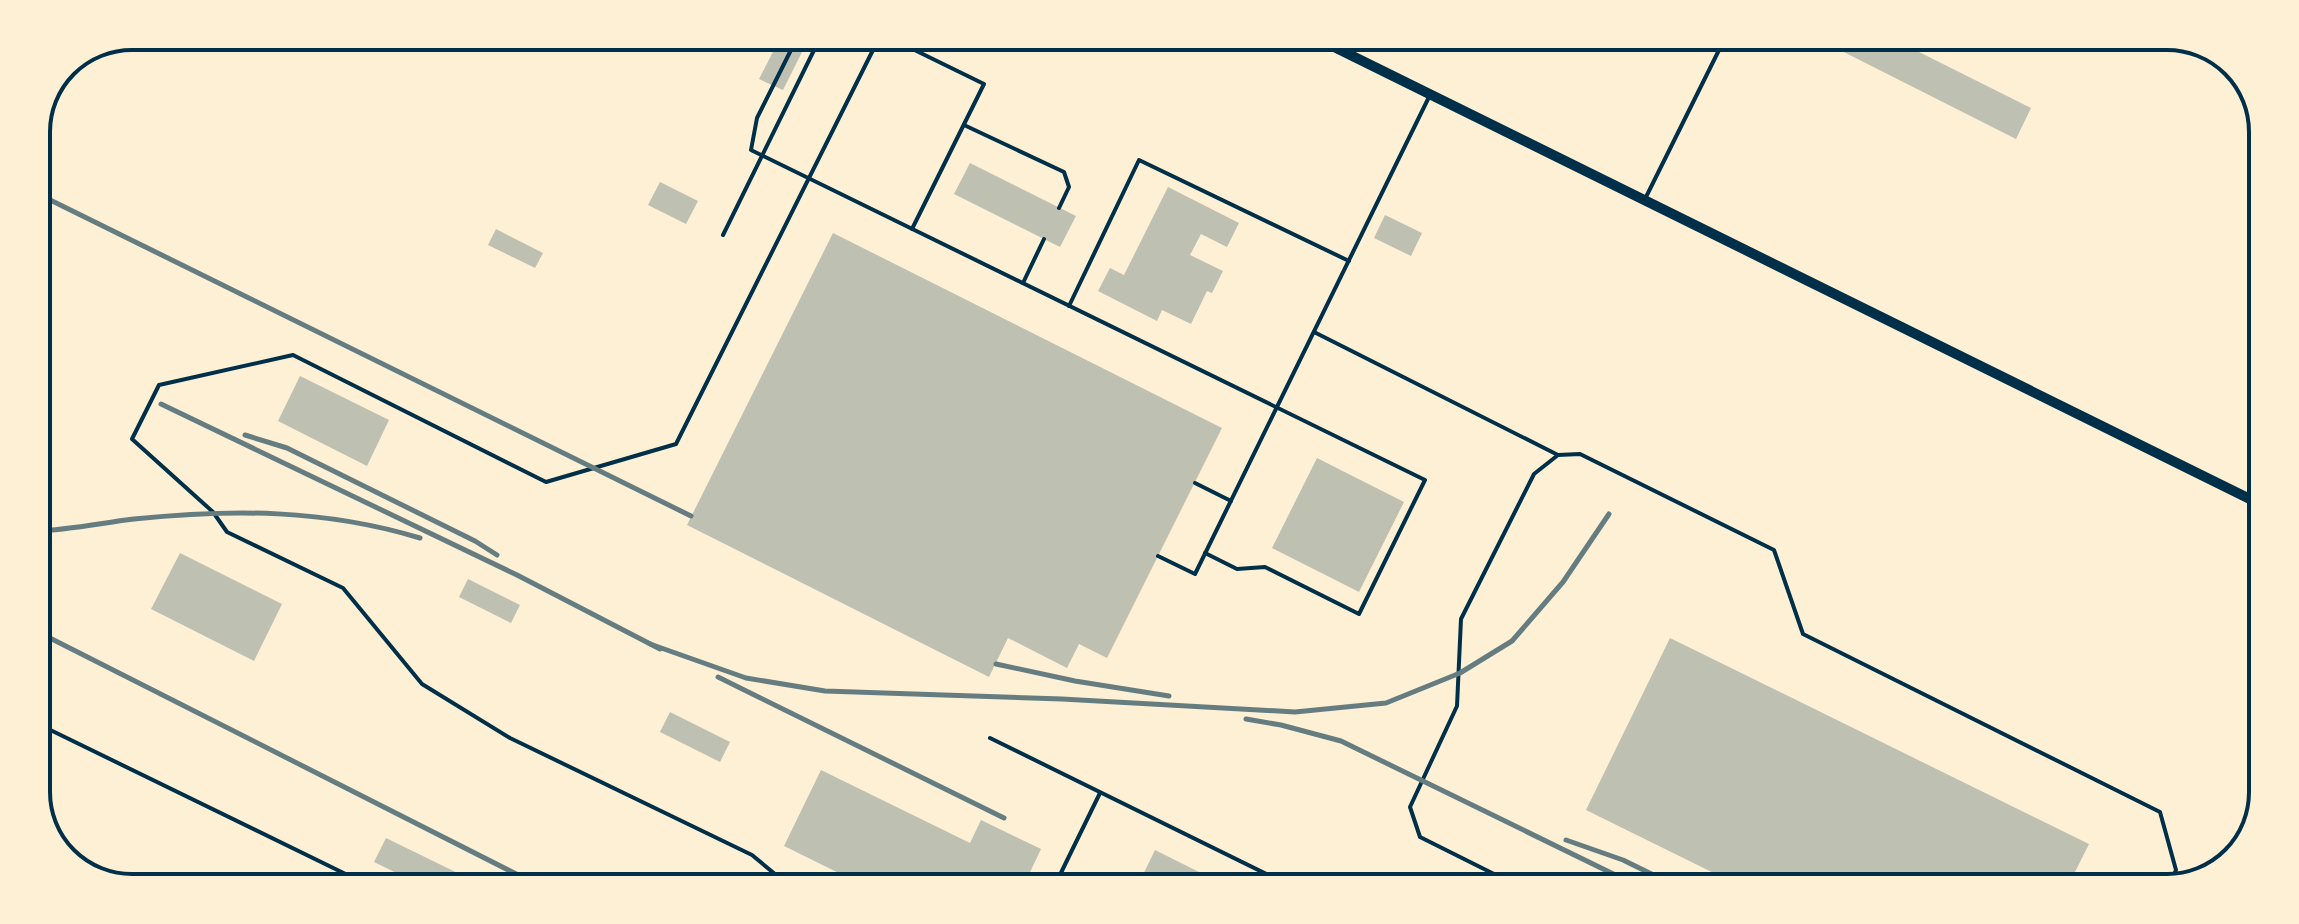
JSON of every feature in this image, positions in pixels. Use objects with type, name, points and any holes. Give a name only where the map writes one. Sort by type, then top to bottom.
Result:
[{"type":"street","points":[[1340,50],[2249,499]]},
{"type":"lane","points":[[791,50],[757,118],[751,150],[1425,480],[1359,614],[1265,567],[1237,569],[1205,553]]},
{"type":"lane","points":[[723,235],[814,50]]},
{"type":"lane","points":[[775,874],[752,855],[510,738],[422,684],[343,588],[227,532],[213,512],[132,439],[159,385],[293,355],[546,482],[676,444],[873,50]]},
{"type":"lane","points":[[912,229],[984,84],[915,50]]},
{"type":"lane","points":[[1644,201],[1719,50]]},
{"type":"lane","points":[[1158,556],[1195,574],[1430,95]]},
{"type":"lane","points":[[964,125],[1064,172],[1069,187],[1059,208]]},
{"type":"lane","points":[[1069,306],[1139,160],[1349,261]]},
{"type":"lane","points":[[1023,283],[1044,239]]},
{"type":"lane","points":[[1314,332],[1558,455],[1580,454],[1774,550],[1803,634],[2160,812],[2175,873]]},
{"type":"lane","points":[[1494,874],[1420,837],[1410,807],[1457,706],[1461,619],[1534,474],[1558,455]]},
{"type":"lane","points":[[1195,483],[1231,501]]},
{"type":"lane","points":[[50,730],[346,874]]},
{"type":"lane","points":[[990,738],[1266,874]]},
{"type":"lane","points":[[1060,874],[1100,793]]},
{"type":"building","points":[[774,50],[803,50],[783,90],[759,79]]},
{"type":"building","points":[[1840,50],[1915,50],[2031,108],[2016,139]]},
{"type":"building","points":[[970,163],[1076,216],[1060,247],[954,194]]},
{"type":"building","points":[[660,182],[698,201],[686,224],[648,205]]},
{"type":"building","points":[[1168,187],[1239,223],[1227,247],[1201,234],[1190,255],[1223,271],[1212,293],[1207,291],[1191,324],[1162,310],[1157,321],[1098,291],[1110,268],[1124,275]]},
{"type":"building","points":[[1385,215],[1422,233],[1411,256],[1374,238]]},
{"type":"building","points":[[496,229],[543,253],[535,268],[488,245]]},
{"type":"building","points":[[833,233],[1222,428],[1107,658],[1079,644],[1067,668],[1008,638],[989,677],[687,525]]},
{"type":"building","points":[[300,376],[389,420],[367,466],[278,421]]},
{"type":"building","points":[[1317,458],[1404,502],[1359,592],[1272,548]]},
{"type":"building","points":[[180,553],[282,604],[254,661],[151,609]]},
{"type":"building","points":[[468,579],[520,605],[511,623],[459,597]]},
{"type":"building","points":[[1670,638],[2089,844],[2074,874],[1716,874],[1586,810]]},
{"type":"building","points":[[670,712],[730,742],[720,762],[660,732]]},
{"type":"building","points":[[821,770],[970,843],[981,820],[1041,849],[1029,874],[841,874],[784,846]]},
{"type":"building","points":[[386,838],[460,874],[399,874],[374,862]]},
{"type":"building","points":[[1155,850],[1203,874],[1143,874]]},
{"type":"railway","points":[[50,200],[691,516]]},
{"type":"railway","points":[[161,404],[517,575],[660,649]]},
{"type":"railway","points":[[245,435],[287,448],[475,541],[497,555]]},
{"type":"railway","points":[[50,530],[134,519],[243,513],[349,521],[420,538]]},
{"type":"railway","points":[[650,644],[746,678],[825,691],[1062,699],[1295,712],[1386,703],[1460,673],[1512,641],[1563,582],[1609,514]]},
{"type":"railway","points":[[50,638],[516,874]]},
{"type":"railway","points":[[996,664],[1169,696]]},
{"type":"railway","points":[[718,677],[1004,818]]},
{"type":"railway","points":[[1246,719],[1341,741],[1613,874]]},
{"type":"railway","points":[[1566,840],[1623,860],[1652,874]]}]
